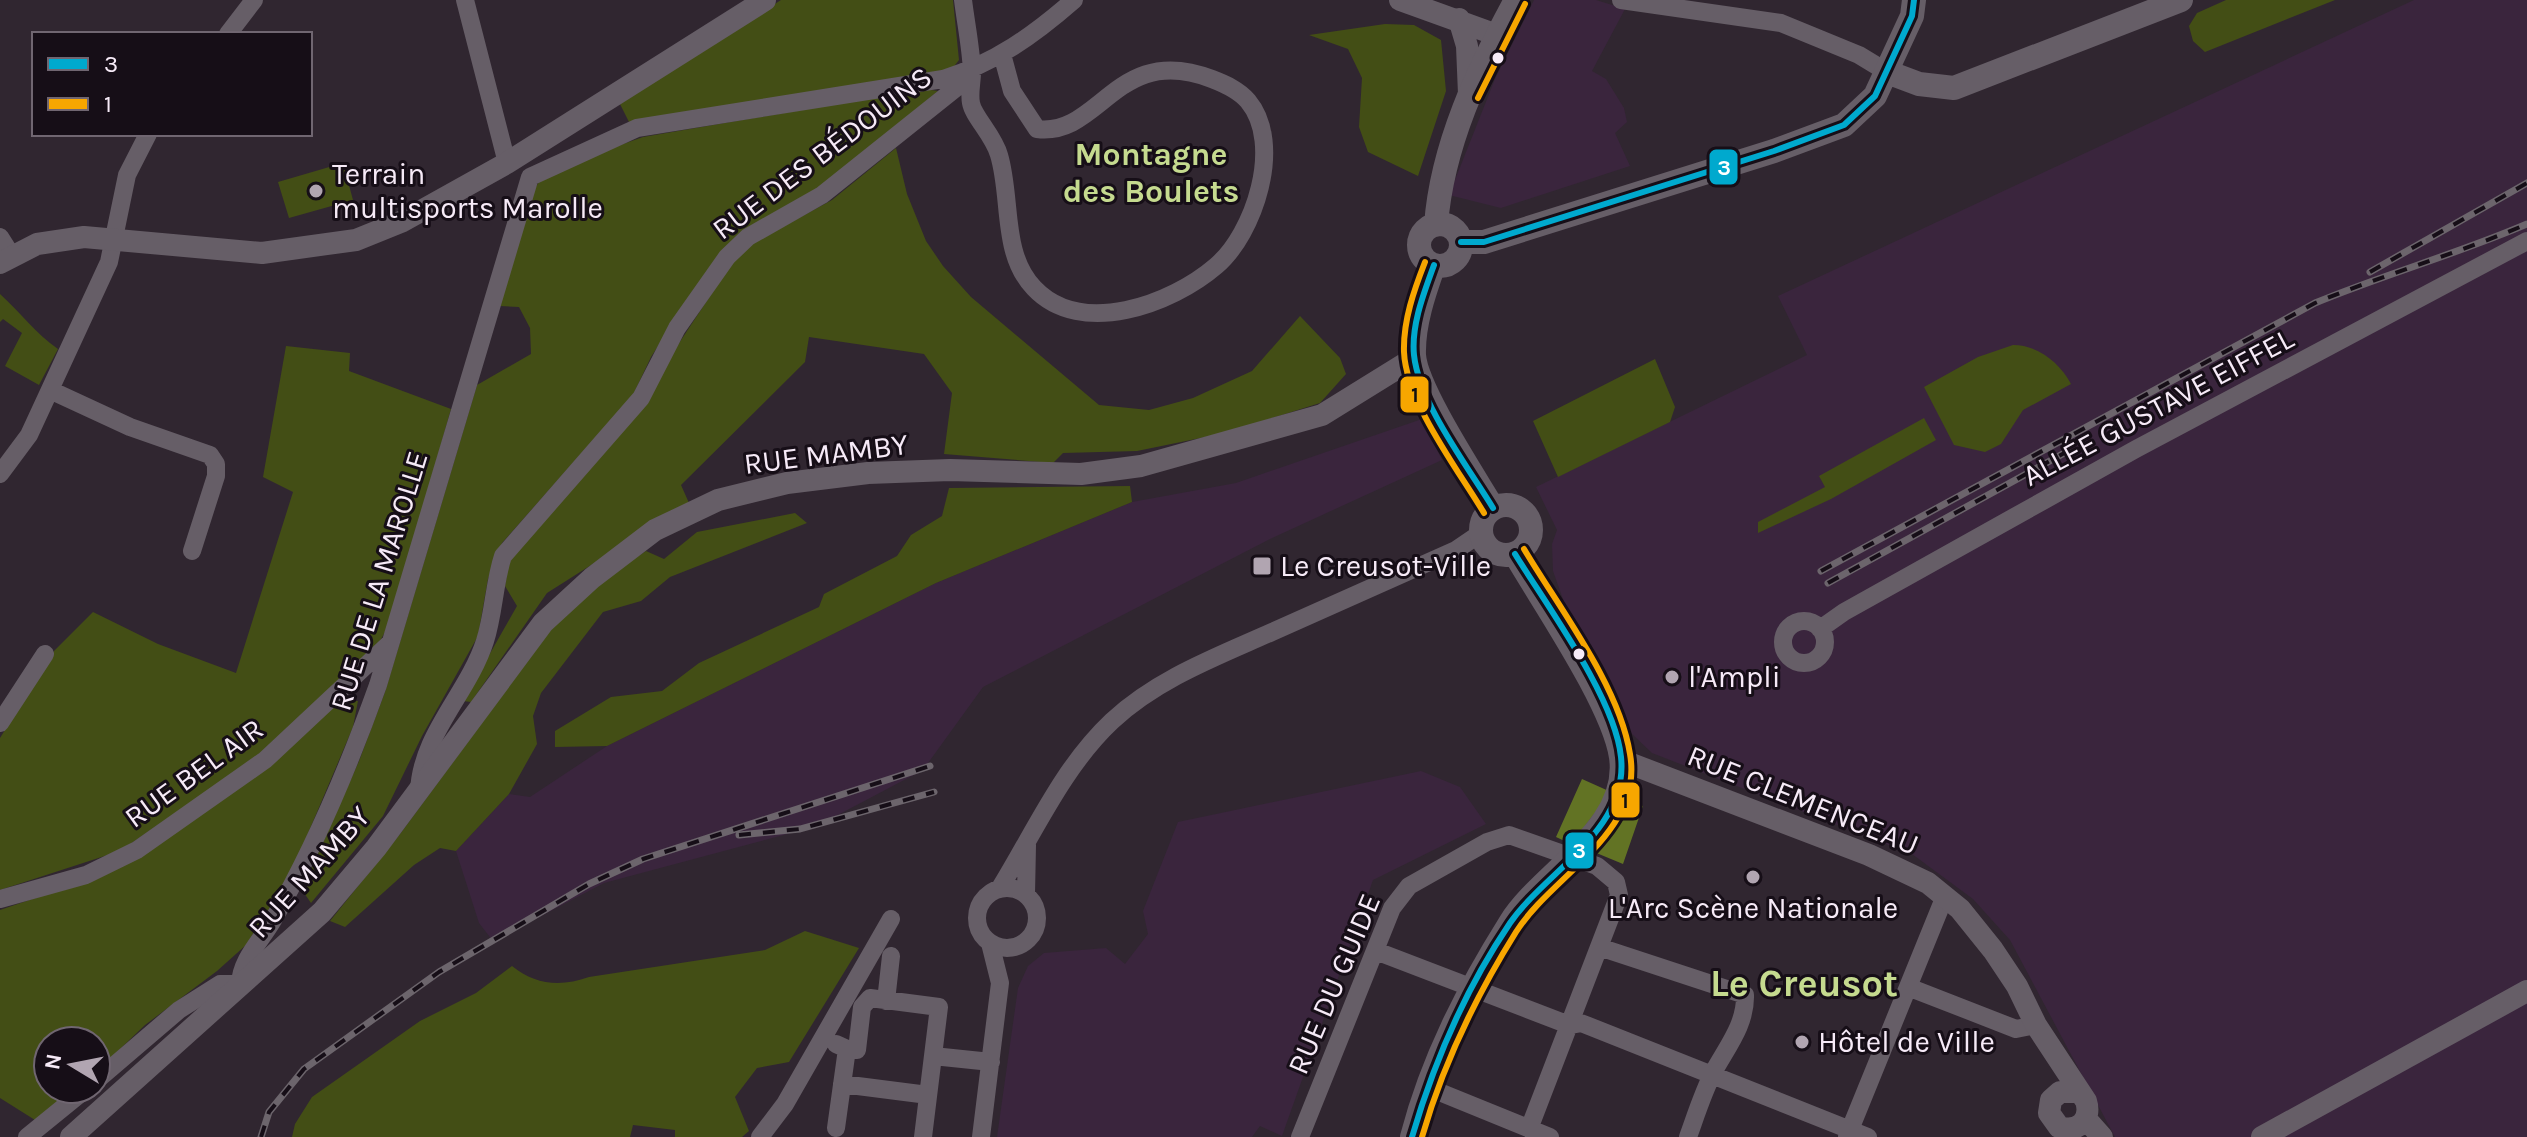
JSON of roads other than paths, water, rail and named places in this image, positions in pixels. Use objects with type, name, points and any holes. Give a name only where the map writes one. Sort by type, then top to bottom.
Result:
[{"type":"main road","points":[[1436,225],[1437,193],[1469,94],[1516,0]]},
{"type":"main road","points":[[1461,242],[1484,242],[1821,135],[1860,114],[1875,96],[1912,16],[1914,0]]},
{"type":"main road","points":[[1887,72],[1919,84],[1954,88],[2181,0]]},
{"type":"main road","points":[[1436,225],[1455,230],[1461,242],[1454,261],[1434,265],[1423,258],[1419,245],[1424,232],[1436,225]]},
{"type":"main road","points":[[1434,265],[1416,327],[1414,358],[1432,401],[1490,502]]},
{"type":"main road","points":[[1490,502],[1481,533],[1493,552],[1515,554]]},
{"type":"main road","points":[[1490,502],[1516,506],[1527,516],[1530,538],[1515,554]]},
{"type":"main road","points":[[1412,1137],[1447,1036],[1511,921],[1548,878],[1590,837],[1615,801],[1621,760],[1602,705],[1515,554]]},
{"type":"street","points":[[230,32],[254,0]]},
{"type":"street","points":[[465,0],[507,163]]},
{"type":"street","points":[[4,252],[59,240],[115,239],[262,253],[327,247],[403,221],[507,163],[765,0]]},
{"type":"street","name":"RUE DES BÉDOUINS","points":[[419,792],[420,766],[486,639],[494,581],[503,556],[641,398],[677,328],[727,257],[748,237],[822,195],[956,88],[972,70],[963,0]]},
{"type":"street","points":[[1002,54],[1012,91],[1037,129],[1055,131],[1071,125],[1136,77],[1161,71],[1210,78],[1240,93],[1257,114],[1263,158],[1253,211],[1231,251],[1216,267],[1175,293],[1153,302],[1098,312],[1074,310],[1051,303],[1031,286],[1013,252],[1000,158],[992,134],[971,104],[972,70],[1027,40],[1074,0]]},
{"type":"street","points":[[1400,0],[1497,35]]},
{"type":"street","points":[[1621,0],[1781,23],[1859,55],[1887,72]]},
{"type":"street","points":[[1459,19],[1467,46],[1469,94]]},
{"type":"street","name":"RUE DE LA MAROLLE","points":[[240,984],[246,962],[307,858],[353,755],[392,641],[530,177],[637,128],[943,79],[972,70]]},
{"type":"street","points":[[0,474],[29,435],[109,262],[127,175],[147,136]]},
{"type":"street","name":"ALLÉE GUSTAVE EIFFEL","points":[[1820,629],[1844,612],[2136,449],[2527,241]]},
{"type":"street","name":"RUE MAMBY","points":[[71,1137],[322,912],[419,792],[543,623],[592,578],[655,530],[718,500],[787,483],[868,473],[950,470],[1081,474],[1141,466],[1322,415],[1414,358]]},
{"type":"street","points":[[50,390],[130,427],[210,455],[216,464],[216,476],[192,551]]},
{"type":"street","points":[[981,1137],[1000,978],[990,943],[979,930],[977,912],[985,896],[1000,888],[1060,784],[1084,752],[1112,721],[1148,692],[1201,664],[1456,550],[1481,533]]},
{"type":"street","name":"RUE BEL AIR","points":[[0,899],[86,875],[137,850],[265,760],[392,641]]},
{"type":"street","points":[[0,723],[45,654]]},
{"type":"street","name":"RUE CLEMENCEAU","points":[[1621,760],[1895,865],[1945,896],[1974,924],[2017,986],[2066,1094],[2088,1107],[2066,1129],[2049,1113],[2066,1094]]},
{"type":"street","name":"RUE DU GUIDE","points":[[1300,1137],[1398,897],[1443,865],[1487,842],[1509,835],[1597,866],[1616,882],[1619,895],[1529,1129]]},
{"type":"street","points":[[1026,894],[1027,845]]},
{"type":"street","points":[[1000,888],[1026,894],[1034,904],[1037,921],[1030,937],[1018,946],[1000,978]]},
{"type":"street","points":[[1376,951],[1569,1025],[1576,1034],[1850,1135],[1945,896]]},
{"type":"street","points":[[761,1137],[785,1104],[891,919]]},
{"type":"street","points":[[990,943],[1004,948],[1018,946]]},
{"type":"street","points":[[1599,947],[1745,995],[1745,1008],[1731,1044],[1710,1081],[1688,1137]]},
{"type":"street","points":[[886,1001],[891,956]]},
{"type":"street","points":[[112,1067],[179,1010],[220,984],[240,984]]},
{"type":"street","points":[[1908,987],[2016,1029],[2036,1025]]},
{"type":"street","points":[[2262,1137],[2527,991]]},
{"type":"street","points":[[823,1037],[847,1049],[857,1050],[862,1007],[870,998],[939,1007],[923,1137]]},
{"type":"street","points":[[836,1128],[847,1049]]},
{"type":"street","points":[[933,1056],[991,1062]]},
{"type":"street","points":[[842,1084],[928,1095]]},
{"type":"street","points":[[1427,1087],[1550,1137]]},
{"type":"street","points":[[27,1137],[66,1105]]},
{"type":"street","points":[[2066,1129],[2102,1137]]},
{"type":"railway","points":[[2370,272],[2527,183]]},
{"type":"railway","points":[[1821,571],[2315,303],[2527,224]]},
{"type":"railway","points":[[1828,583],[2068,451]]},
{"type":"railway","points":[[261,1137],[269,1112],[304,1069],[439,972],[589,884],[643,859],[930,766]]},
{"type":"railway","points":[[739,835],[800,829],[934,792]]},
{"type":"place","name":"Terrain multisports Marolle","points":[[316,191]]},
{"type":"place","name":"Le Creusot-Ville","points":[[1262,566]]},
{"type":"place","name":"l'Ampli","points":[[1672,677]]},
{"type":"place","name":"L'Arc Scène Nationale","points":[[1753,877]]},
{"type":"place","name":"Hôtel de Ville","points":[[1802,1042]]},
{"type":"district","name":"Montagne des Boulets","points":[[1151,172]]},
{"type":"district","name":"Le Creusot","points":[[1804,983]]}]
